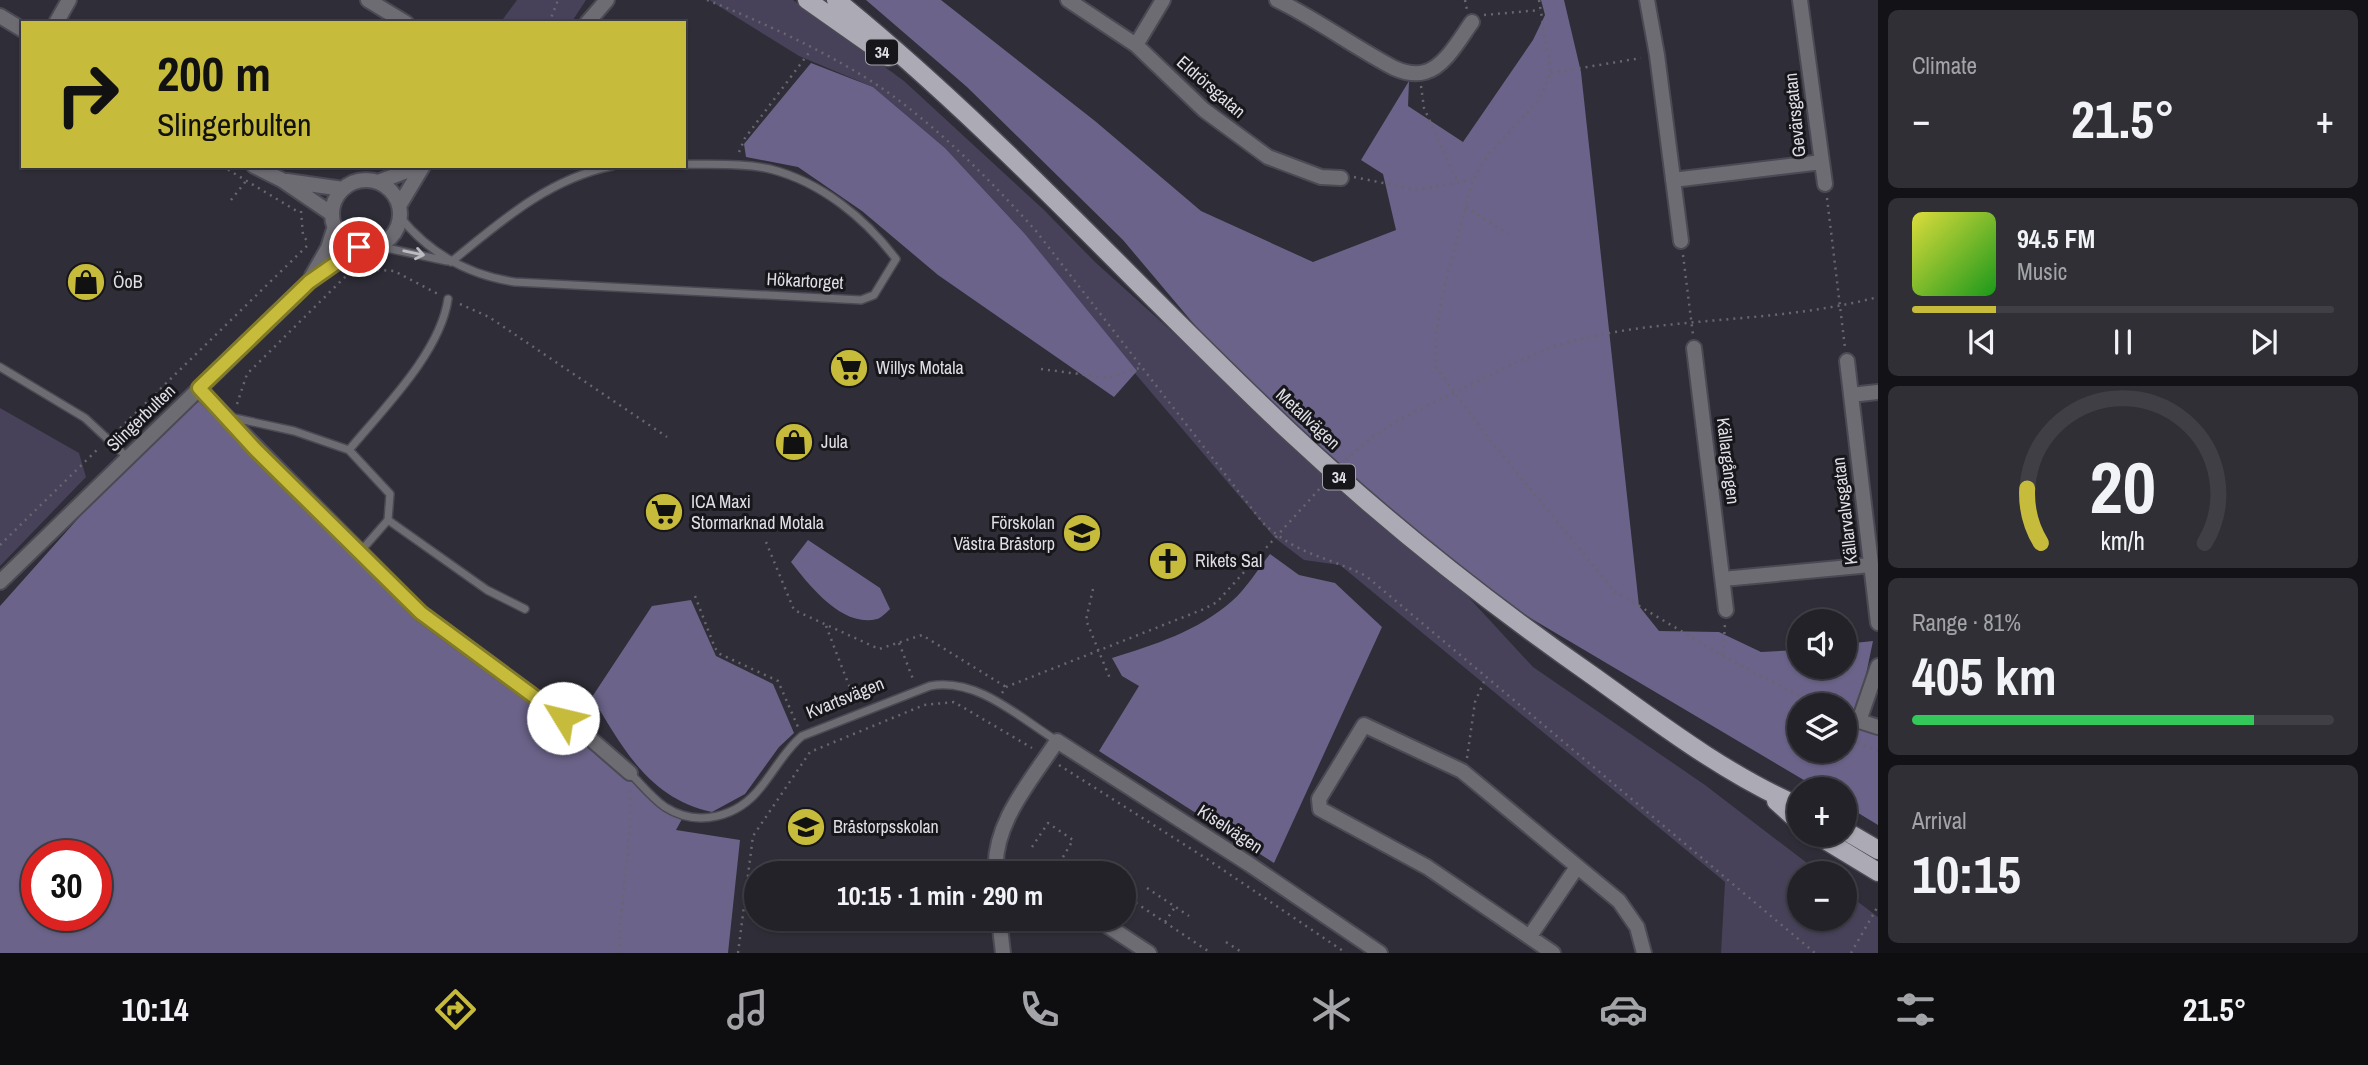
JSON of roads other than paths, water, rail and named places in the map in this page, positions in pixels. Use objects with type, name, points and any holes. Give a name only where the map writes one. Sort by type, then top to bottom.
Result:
[{"type":"main road","name":"Metallvägen","points":[[807,0],[956,106]]},
{"type":"main road","name":"Metallvägen","points":[[836,0],[956,106],[1053,198],[1289,432],[1419,546],[1563,656],[1769,793],[1787,801]]},
{"type":"main road","name":"Metallvägen","points":[[1769,793],[1787,810]]},
{"type":"main road","points":[[1857,838],[1878,850]]},
{"type":"main road","points":[[1837,847],[1878,872]]},
{"type":"street","points":[[57,21],[69,0]]},
{"type":"street","points":[[368,0],[402,21]]},
{"type":"street","points":[[587,21],[595,0]]},
{"type":"street","points":[[588,21],[607,0]]},
{"type":"street","points":[[1136,45],[1163,0]]},
{"type":"street","points":[[1277,0],[1313,17],[1395,68],[1419,73],[1427,72],[1441,62],[1472,22]]},
{"type":"street","points":[[1647,0],[1657,55],[1681,241]]},
{"type":"street","name":"Gevärsgatan","points":[[1673,180],[1822,162],[1800,0]]},
{"type":"street","name":"Eldrörsgatan","points":[[1070,1],[1136,45],[1204,110],[1268,157],[1295,169],[1340,178]]},
{"type":"street","points":[[0,16],[21,29]]},
{"type":"street","points":[[1822,162],[1825,184]]},
{"type":"street","points":[[258,168],[282,180],[334,220]]},
{"type":"street","points":[[417,168],[379,182],[362,180],[343,189],[334,203],[334,220],[342,237],[359,247],[377,246],[393,235],[400,211],[421,168]]},
{"type":"street","points":[[282,180],[343,189]]},
{"type":"street","points":[[379,182],[394,194],[400,211]]},
{"type":"street","name":"Slingerbulten","points":[[328,261],[334,220]]},
{"type":"street","name":"Slingerbulten","points":[[0,582],[328,261],[359,247]]},
{"type":"street","name":"Källargången","points":[[1694,348],[1726,610]]},
{"type":"street","name":"Källarvalvsgatan","points":[[1847,361],[1878,623]]},
{"type":"street","name":"Kvartsvägen","points":[[199,388],[421,613],[585,734],[630,773]]},
{"type":"street","points":[[1851,395],[1878,392]]},
{"type":"street","points":[[1723,579],[1871,565]]},
{"type":"street","points":[[1878,666],[1859,721],[1878,727]]},
{"type":"street","points":[[1553,953],[1427,867],[1324,813],[1318,805],[1364,725],[1462,771],[1630,914],[1644,953]]},
{"type":"street","points":[[997,861],[998,838],[1057,741]]},
{"type":"street","name":"Kiselvägen","points":[[1057,741],[1250,864],[1380,953]]},
{"type":"street","points":[[1530,936],[1577,867]]},
{"type":"street","points":[[1000,931],[1003,953]]},
{"type":"street","points":[[1115,931],[1149,953]]},
{"type":"lane","name":"Hökartorget","points":[[400,211],[411,230],[451,262],[464,270],[515,282],[861,300],[874,295],[896,259],[861,219],[789,175],[770,169],[686,164]]},
{"type":"lane","points":[[451,262],[546,190],[606,168]]},
{"type":"lane","name":"Hökartorget","points":[[377,246],[451,262]]},
{"type":"lane","points":[[349,450],[416,368],[446,312],[448,299]]},
{"type":"lane","points":[[0,367],[85,418],[128,458]]},
{"type":"lane","points":[[224,416],[294,431],[349,450],[390,494],[387,520],[359,553]]},
{"type":"lane","points":[[387,520],[487,590],[525,609]]},
{"type":"lane","name":"Kvartsvägen","points":[[630,773],[659,802],[674,812],[696,818],[716,817],[735,810],[752,798],[802,736],[860,712],[945,684],[975,690],[1057,741]]},
{"type":"place","name":"ÖoB","points":[[86,282]]},
{"type":"place","name":"Willys Motala","points":[[849,368]]},
{"type":"place","name":"Jula","points":[[794,442]]},
{"type":"place","name":"ICA Maxi Stormarknad Motala","points":[[664,512]]},
{"type":"place","name":"Förskolan Västra Bråstorp","points":[[1082,533]]},
{"type":"place","name":"Rikets Sal","points":[[1168,561]]},
{"type":"place","name":"Bråstorpsskolan","points":[[806,827]]}]
